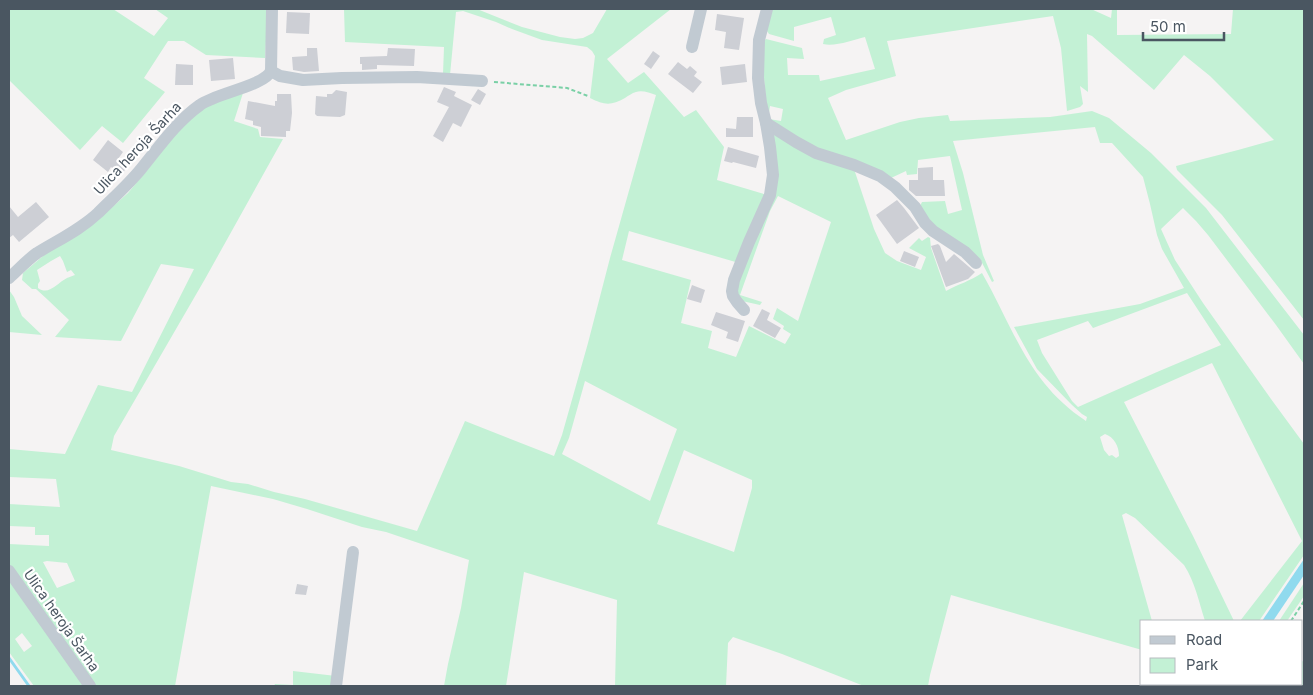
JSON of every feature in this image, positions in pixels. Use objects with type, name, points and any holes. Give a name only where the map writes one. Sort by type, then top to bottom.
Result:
[{"type":"street","points":[[272,9],[271,71],[280,76],[303,80],[417,77],[482,81]]},
{"type":"street","points":[[692,47],[701,9]]},
{"type":"street","points":[[744,310],[737,302],[732,291],[734,280],[770,194],[773,175],[758,78],[759,40],[766,9]]},
{"type":"street","name":"Ulica heroja Šarha","points":[[10,275],[35,254],[70,234],[96,214],[139,172],[175,127],[203,102],[261,81],[269,76],[271,71]]},
{"type":"street","points":[[766,123],[816,153],[854,165],[880,176],[895,187],[915,207],[933,231],[966,252],[976,264]]},
{"type":"street","points":[[336,686],[353,552]]},
{"type":"street","name":"Ulica heroja Šarha","points":[[9,571],[90,686]]},
{"type":"path","points":[[482,81],[567,88],[588,96]]},
{"type":"path","points":[[1292,620],[1304,601]]},
{"type":"green space","points":[[9,9],[113,9],[154,36],[168,18],[155,9],[268,9],[265,58],[206,55],[184,41],[168,41],[144,78],[165,92],[123,143],[102,126],[80,150],[9,80]]},
{"type":"green space","points":[[344,9],[477,9],[522,27],[575,39],[583,38],[593,33],[607,9],[671,9],[607,59],[628,83],[644,72],[684,117],[696,110],[724,147],[717,180],[767,195],[739,263],[629,231],[622,260],[691,280],[681,323],[712,331],[708,348],[736,357],[749,326],[785,344],[791,334],[783,329],[784,326],[773,319],[777,308],[798,321],[831,222],[778,196],[770,211],[740,295],[762,302],[760,305],[742,301],[738,297],[736,286],[775,190],[772,133],[853,166],[874,229],[885,253],[897,261],[921,270],[926,257],[909,248],[919,238],[922,241],[928,237],[930,238],[931,248],[946,291],[982,273],[1024,354],[1036,372],[1066,406],[1086,421],[1087,417],[1072,405],[1037,369],[1014,327],[1140,304],[1184,288],[1162,249],[1143,177],[1112,143],[1100,143],[1095,127],[953,141],[963,173],[983,255],[994,281],[992,282],[980,259],[933,226],[920,206],[922,202],[945,201],[948,214],[962,210],[950,156],[918,160],[917,174],[907,175],[906,171],[891,178],[824,153],[769,119],[781,121],[783,109],[770,106],[769,113],[767,113],[761,44],[766,39],[802,48],[804,59],[787,58],[788,75],[819,75],[820,81],[875,69],[865,37],[838,44],[823,44],[824,39],[836,35],[831,17],[794,27],[794,41],[769,34],[765,28],[770,9],[1091,9],[1111,18],[1112,9],[1117,9],[1117,35],[1231,34],[1233,9],[1304,9],[1304,320],[1222,215],[1177,170],[1176,166],[1274,140],[1210,76],[1184,55],[1154,90],[1092,36],[1087,34],[1088,92],[1080,86],[1083,104],[1080,107],[1067,111],[1061,48],[1053,16],[887,41],[896,76],[846,90],[828,98],[846,140],[900,122],[919,118],[948,115],[950,121],[1050,117],[1092,111],[1109,118],[1151,153],[1206,208],[1304,335],[1304,364],[1208,235],[1183,208],[1161,229],[1175,260],[1203,303],[1304,444],[1304,555],[1260,620],[1241,620],[1302,541],[1212,363],[1124,402],[1193,536],[1234,620],[1205,620],[1194,585],[1184,565],[1135,518],[1126,513],[1122,515],[1152,620],[1140,620],[1140,649],[951,595],[928,686],[864,686],[733,637],[728,643],[726,686],[615,686],[617,600],[524,572],[506,686],[444,686],[469,560],[386,532],[362,527],[273,499],[211,486],[175,686],[93,686],[9,567],[9,544],[49,546],[49,535],[35,535],[35,527],[9,526],[9,504],[60,507],[56,479],[9,477],[9,449],[65,454],[98,385],[132,392],[194,269],[161,264],[121,341],[55,337],[69,320],[36,289],[32,289],[22,280],[23,273],[43,256],[109,210],[128,193],[178,130],[205,106],[243,93],[234,121],[258,129],[260,137],[283,139],[114,436],[111,450],[179,466],[231,482],[248,484],[305,499],[417,531],[465,421],[554,456],[562,435],[588,343],[656,95],[638,91],[620,101],[611,103],[604,103],[590,98],[595,56],[587,47],[542,40],[463,11],[456,12],[450,75],[443,74],[444,47],[345,42]],"holes":[[[60,256],[67,272],[71,270],[75,275],[49,290],[46,291],[38,288],[40,281],[37,270]],[[1187,293],[1221,345],[1078,407],[1072,401],[1042,353],[1037,340],[1088,321],[1093,328]],[[585,381],[677,429],[650,501],[562,454],[569,438]],[[1105,434],[1117,445],[1119,456],[1116,458],[1112,455],[1109,456],[1104,450],[1100,437]],[[684,450],[752,480],[752,488],[734,552],[657,524]],[[43,562],[67,563],[75,581],[57,588]]]},
{"type":"green space","points":[[9,290],[22,316],[42,335],[9,332]]},
{"type":"green space","points":[[9,576],[87,686],[34,686],[9,652]],"holes":[[[22,633],[32,646],[24,652],[15,639]]]},
{"type":"green space","points":[[1304,583],[1304,596],[1288,620],[1280,620]]},
{"type":"green space","points":[[1304,662],[1304,686],[1250,686],[1303,685]]},
{"type":"green space","points":[[293,671],[336,676],[335,686],[274,686],[275,684],[293,685]]},
{"type":"green space","points":[[1152,685],[1216,685],[1216,686]]},
{"type":"water","points":[[1304,559],[1304,575],[1274,620],[1263,620]]},
{"type":"building","points":[[287,12],[310,13],[309,34],[286,33]]},
{"type":"building","points":[[717,14],[744,18],[739,50],[724,48],[726,32],[715,30]]},
{"type":"building","points":[[307,48],[317,48],[319,71],[304,72],[293,70],[292,57],[307,56]]},
{"type":"building","points":[[388,48],[415,49],[414,66],[377,65],[377,69],[362,70],[360,57],[387,56]]},
{"type":"building","points":[[653,51],[660,56],[651,69],[644,64]]},
{"type":"building","points":[[233,58],[235,79],[211,81],[209,60]]},
{"type":"building","points":[[678,62],[687,69],[690,66],[697,72],[694,76],[702,82],[693,93],[668,74]]},
{"type":"building","points":[[176,64],[193,65],[193,85],[175,85]]},
{"type":"building","points":[[745,64],[747,82],[722,85],[720,67]]},
{"type":"building","points":[[444,87],[456,92],[454,96],[472,105],[461,127],[453,123],[443,142],[433,136],[449,107],[437,102]]},
{"type":"building","points":[[478,89],[486,94],[480,105],[471,100]]},
{"type":"building","points":[[336,90],[347,92],[345,115],[340,117],[317,116],[315,114],[316,96],[327,97],[327,94],[332,94]]},
{"type":"building","points":[[277,94],[291,94],[292,113],[290,131],[286,131],[286,137],[261,136],[261,127],[253,125],[253,121],[245,119],[248,101],[275,106]]},
{"type":"building","points":[[737,117],[753,117],[753,137],[726,137],[726,128],[736,129]]},
{"type":"building","points":[[108,140],[123,152],[118,159],[128,166],[121,175],[111,167],[108,172],[93,160]]},
{"type":"building","points":[[728,147],[759,156],[756,168],[724,161]]},
{"type":"building","points":[[933,167],[933,180],[944,180],[945,196],[916,196],[909,190],[909,180],[918,180],[918,168]]},
{"type":"building","points":[[897,200],[919,228],[897,244],[876,215]]},
{"type":"building","points":[[36,202],[49,217],[19,242],[13,235],[9,238],[9,206],[18,217]]},
{"type":"building","points":[[938,244],[946,262],[954,254],[975,272],[968,279],[946,287],[931,246]]},
{"type":"building","points":[[904,251],[919,257],[915,267],[900,261]]},
{"type":"building","points":[[692,285],[705,290],[701,303],[687,299]]},
{"type":"building","points":[[762,309],[770,313],[767,320],[781,328],[775,338],[753,326]]},
{"type":"building","points":[[716,312],[745,321],[738,342],[726,338],[728,332],[711,325]]},
{"type":"building","points":[[297,584],[308,586],[306,595],[295,594]]},
{"type":"waterway","points":[[9,658],[29,686]]}]
